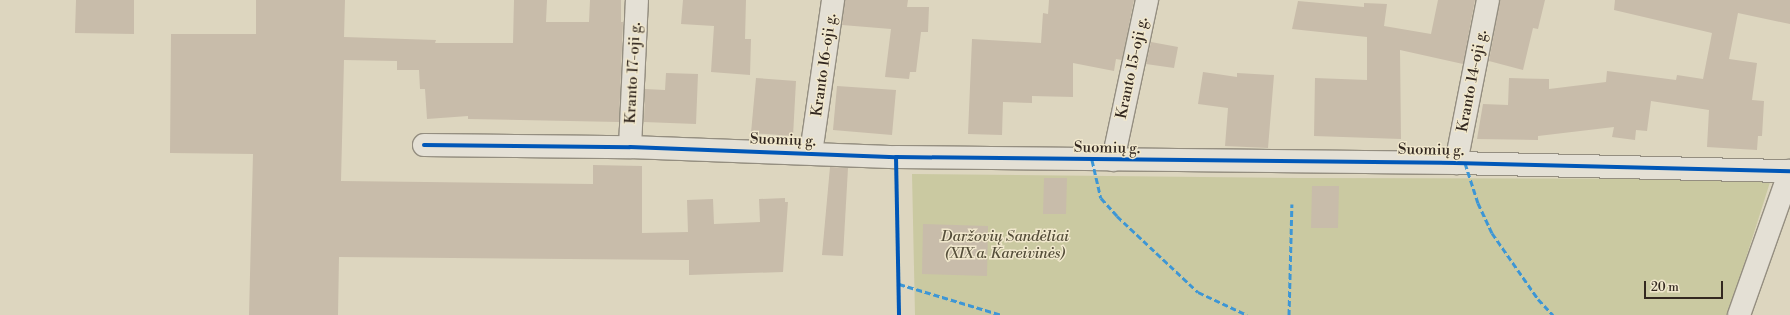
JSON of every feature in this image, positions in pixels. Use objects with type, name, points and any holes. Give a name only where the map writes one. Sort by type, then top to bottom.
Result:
[{"type":"street","name":"Kranto 17-oji g.","points":[[630,147],[637,0]]},
{"type":"street","name":"Kranto 16-oji g.","points":[[811,153],[833,0]]},
{"type":"street","name":"Kranto 15-oji g.","points":[[1113,160],[1147,0]]},
{"type":"street","name":"Kranto 14-oji g.","points":[[1456,162],[1488,0]]},
{"type":"street","name":"Suomių g.","points":[[424,145],[630,147],[1113,160],[1456,162],[1790,171]]},
{"type":"street","points":[[1739,315],[1790,171]]},
{"type":"green space","name":"Daržovių Sandėliai (XIX a. Kareivinės)","points":[[912,174],[1301,178],[1771,179],[1728,315],[915,315]]},
{"type":"building","points":[[76,0],[134,0],[134,34],[75,33]]},
{"type":"building","points":[[256,0],[345,0],[344,37],[436,40],[435,43],[513,43],[514,0],[547,0],[546,22],[589,22],[590,0],[621,0],[621,22],[623,22],[619,122],[468,119],[468,116],[427,119],[425,89],[420,89],[419,70],[397,70],[397,61],[344,60],[341,181],[593,184],[593,165],[642,166],[642,233],[688,232],[687,200],[713,199],[714,224],[760,222],[759,199],[785,198],[785,202],[788,202],[783,272],[689,275],[689,260],[339,257],[338,315],[249,315],[253,154],[170,153],[171,34],[256,34]]},
{"type":"building","points":[[683,0],[746,0],[745,39],[751,39],[750,75],[711,72],[714,26],[681,24]]},
{"type":"building","points":[[845,0],[908,0],[907,7],[929,7],[928,32],[921,32],[916,72],[910,72],[909,79],[885,77],[891,29],[842,25]]},
{"type":"building","points":[[1049,0],[1134,0],[1122,60],[1116,59],[1114,71],[1073,63],[1073,97],[1032,96],[1032,103],[1003,102],[1002,135],[968,134],[972,39],[1041,43],[1043,13],[1048,14]]},
{"type":"building","points":[[1438,0],[1475,0],[1463,64],[1400,50],[1401,139],[1314,136],[1315,78],[1367,80],[1367,37],[1292,29],[1298,1],[1364,7],[1364,3],[1387,4],[1384,26],[1431,34]]},
{"type":"building","points":[[1500,0],[1545,0],[1538,29],[1533,28],[1523,70],[1489,61]]},
{"type":"building","points":[[1615,0],[1790,0],[1790,24],[1738,13],[1729,59],[1757,63],[1752,100],[1764,101],[1762,136],[1758,136],[1757,150],[1707,147],[1709,110],[1651,101],[1647,131],[1636,130],[1635,140],[1612,137],[1614,127],[1538,136],[1538,140],[1477,139],[1483,104],[1508,105],[1509,78],[1549,79],[1549,89],[1606,82],[1607,71],[1676,80],[1677,75],[1703,79],[1712,33],[1614,10]]},
{"type":"building","points":[[1151,42],[1178,47],[1174,68],[1146,64]]},
{"type":"building","points":[[1203,72],[1237,77],[1237,73],[1274,75],[1268,148],[1225,146],[1228,108],[1198,104]]},
{"type":"building","points":[[666,73],[698,74],[696,124],[644,122],[645,89],[665,90]]},
{"type":"building","points":[[756,78],[796,81],[793,136],[751,133]]},
{"type":"building","points":[[837,86],[896,90],[892,135],[833,130]]},
{"type":"building","points":[[830,167],[848,168],[843,256],[822,255]]},
{"type":"building","points":[[1044,178],[1067,178],[1066,214],[1043,214]]},
{"type":"building","points":[[1312,186],[1339,186],[1338,228],[1311,228]]},
{"type":"building","points":[[923,224],[988,226],[987,276],[922,274]]},
{"type":"marked path","points":[[1092,160],[1101,198],[1117,216],[1198,292],[1247,315]]},
{"type":"marked path","points":[[1465,163],[1478,203],[1492,233],[1538,299],[1553,315]]},
{"type":"marked path","points":[[1289,315],[1292,204]]},
{"type":"marked path","points":[[899,284],[1002,315]]},
{"type":"cycle path","points":[[424,145],[630,147],[896,157],[1456,163],[1790,171]]},
{"type":"cycle path","points":[[896,157],[899,315]]}]
